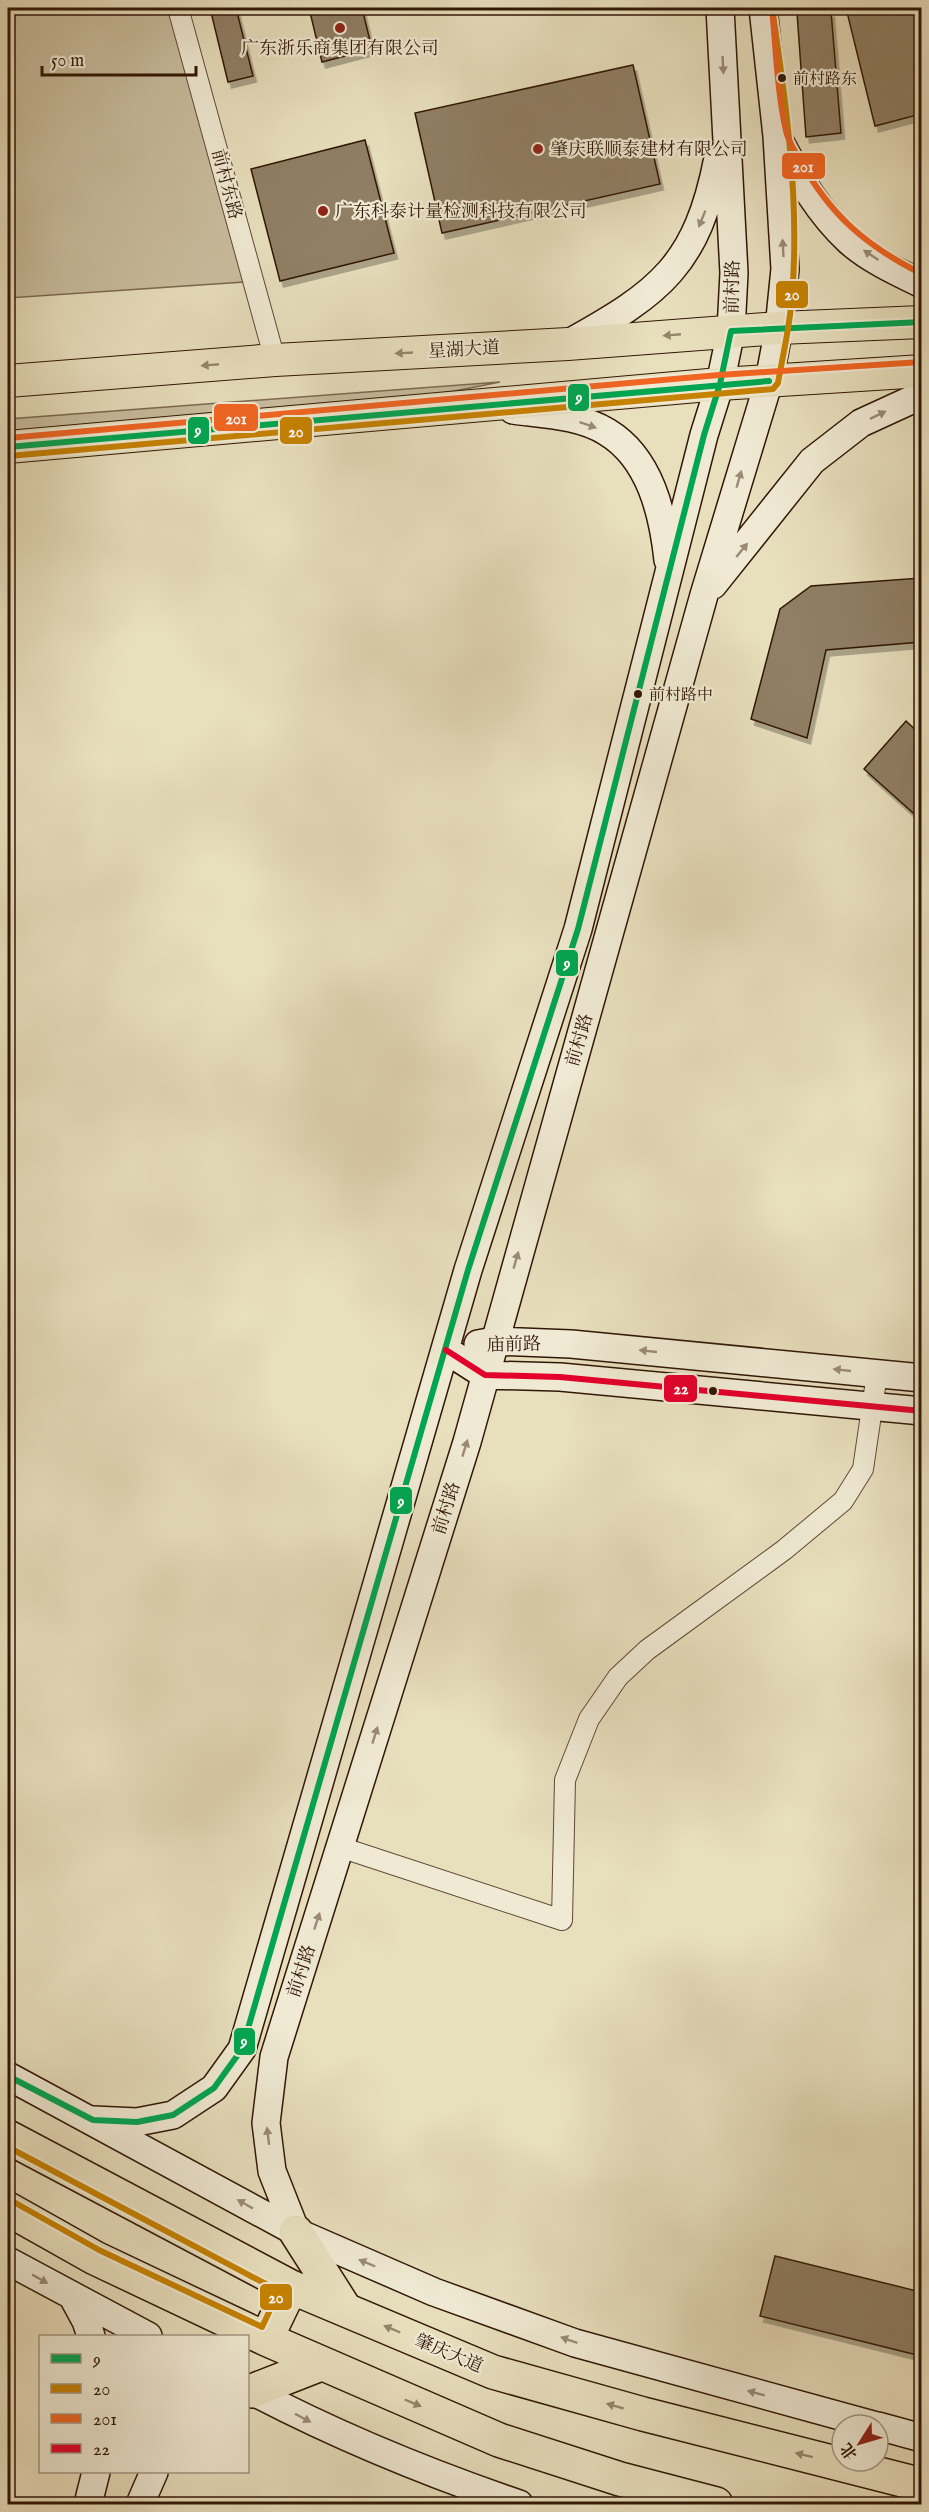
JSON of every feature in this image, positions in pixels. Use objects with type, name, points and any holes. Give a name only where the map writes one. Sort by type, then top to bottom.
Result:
[{"type":"highway","name":"肇庆大道","points":[[8,2137],[291,2287],[493,2372],[643,2414],[921,2485]]},
{"type":"highway","points":[[8,2210],[95,2258],[266,2339],[499,2440],[620,2480],[716,2505]]},
{"type":"highway","points":[[296,2232],[345,2309]]},
{"type":"highway","points":[[266,2339],[291,2287]]},
{"type":"highway","points":[[249,2391],[321,2364]]},
{"type":"highway","points":[[620,2480],[652,2505]]},
{"type":"main road","name":"星湖大道","points":[[8,381],[275,360],[568,344],[779,328],[921,322]]},
{"type":"main road","points":[[8,447],[720,384],[921,371]]},
{"type":"street","name":"前村东路","points":[[178,8],[275,360]]},
{"type":"street","name":"前村路","points":[[93,2121],[137,2122],[172,2115],[214,2088],[242,2049],[468,1270],[578,928],[704,435],[720,384],[731,331],[734,273],[720,8]]},
{"type":"street","points":[[727,8],[741,8]]},
{"type":"street","name":"前村路","points":[[296,2232],[272,2171],[267,2123],[274,2057],[464,1454],[705,596],[769,381],[779,328],[784,269],[777,136],[764,8]]},
{"type":"street","points":[[568,344],[617,316],[650,292],[674,269],[695,236],[710,199],[726,122]]},
{"type":"street","points":[[777,136],[801,181],[825,215],[850,242],[888,267],[921,284]]},
{"type":"street","points":[[705,596],[812,461],[861,423],[921,395]]},
{"type":"street","points":[[489,406],[567,418],[606,431],[633,456],[652,487],[662,517],[669,576]]},
{"type":"street","name":"庙前路","points":[[446,1350],[494,1341],[571,1344],[921,1378]]},
{"type":"street","name":"庙前路","points":[[446,1350],[485,1375],[560,1377],[921,1412]]},
{"type":"street","points":[[340,1848],[562,1920],[565,1780],[589,1719],[618,1677],[647,1650],[784,1550],[843,1501],[863,1469],[874,1407],[877,1374]]},
{"type":"street","points":[[8,2076],[296,2232],[434,2292],[575,2343],[830,2413]]},
{"type":"street","points":[[8,2261],[144,2335]]},
{"type":"street","points":[[73,2297],[86,2321],[90,2335]]},
{"type":"street","points":[[249,2391],[323,2429],[456,2483],[519,2505]]},
{"type":"street","points":[[890,2429],[921,2438]]},
{"type":"street","points":[[88,2505],[96,2473]]},
{"type":"street","points":[[140,2505],[154,2473]]},
{"type":"shaded area","points":[[8,8],[176,8],[244,282],[8,298]]},
{"type":"shaded area","points":[[500,382],[329,416],[8,443],[8,419]]},
{"type":"building","points":[[210,8],[236,8],[253,76],[228,82]]},
{"type":"building","name":"广东浙乐商集团有限公司","points":[[309,8],[362,8],[372,49],[322,62]]},
{"type":"building","points":[[846,8],[921,8],[921,114],[875,126]]},
{"type":"building","points":[[831,11],[841,133],[806,137],[797,13]]},
{"type":"building","name":"肇庆联顺泰建材有限公司","points":[[633,65],[660,184],[442,233],[415,113]]},
{"type":"building","name":"广东科泰计量检测科技有限公司","points":[[365,140],[394,253],[280,281],[251,169]]},
{"type":"building","points":[[921,578],[921,642],[826,650],[807,738],[751,719],[780,609],[811,586]]},
{"type":"building","points":[[906,721],[921,735],[921,820],[864,769]]},
{"type":"building","points":[[775,2256],[921,2292],[921,2356],[760,2316]]},
{"type":"transit line","name":"20","points":[[9,456],[773,389],[778,383],[790,318],[794,224],[787,115],[772,8]]},
{"type":"transit line","name":"201","points":[[772,8],[783,116],[787,135],[794,150],[824,197],[851,227],[884,252],[922,274]]},
{"type":"transit line","name":"9","points":[[8,2076],[93,2120],[137,2122],[173,2115],[214,2088],[242,2049],[468,1270],[578,929],[704,435],[720,384],[731,331],[922,322]]},
{"type":"transit line","name":"201","points":[[8,438],[719,375],[921,362]]},
{"type":"transit line","name":"9","points":[[8,447],[769,381]]},
{"type":"transit line","name":"22","points":[[446,1350],[485,1375],[560,1377],[922,1411]]},
{"type":"transit line","name":"20","points":[[8,2147],[279,2291],[262,2327],[99,2250],[12,2201]]},
{"type":"place","name":"广东浙乐商集团有限公司","points":[[340,28]]},
{"type":"place","name":"前村路东","points":[[782,78]]},
{"type":"place","name":"肇庆联顺泰建材有限公司","points":[[538,149]]},
{"type":"place","name":"广东科泰计量检测科技有限公司","points":[[323,211]]},
{"type":"place","name":"前村路中","points":[[638,694]]}]
